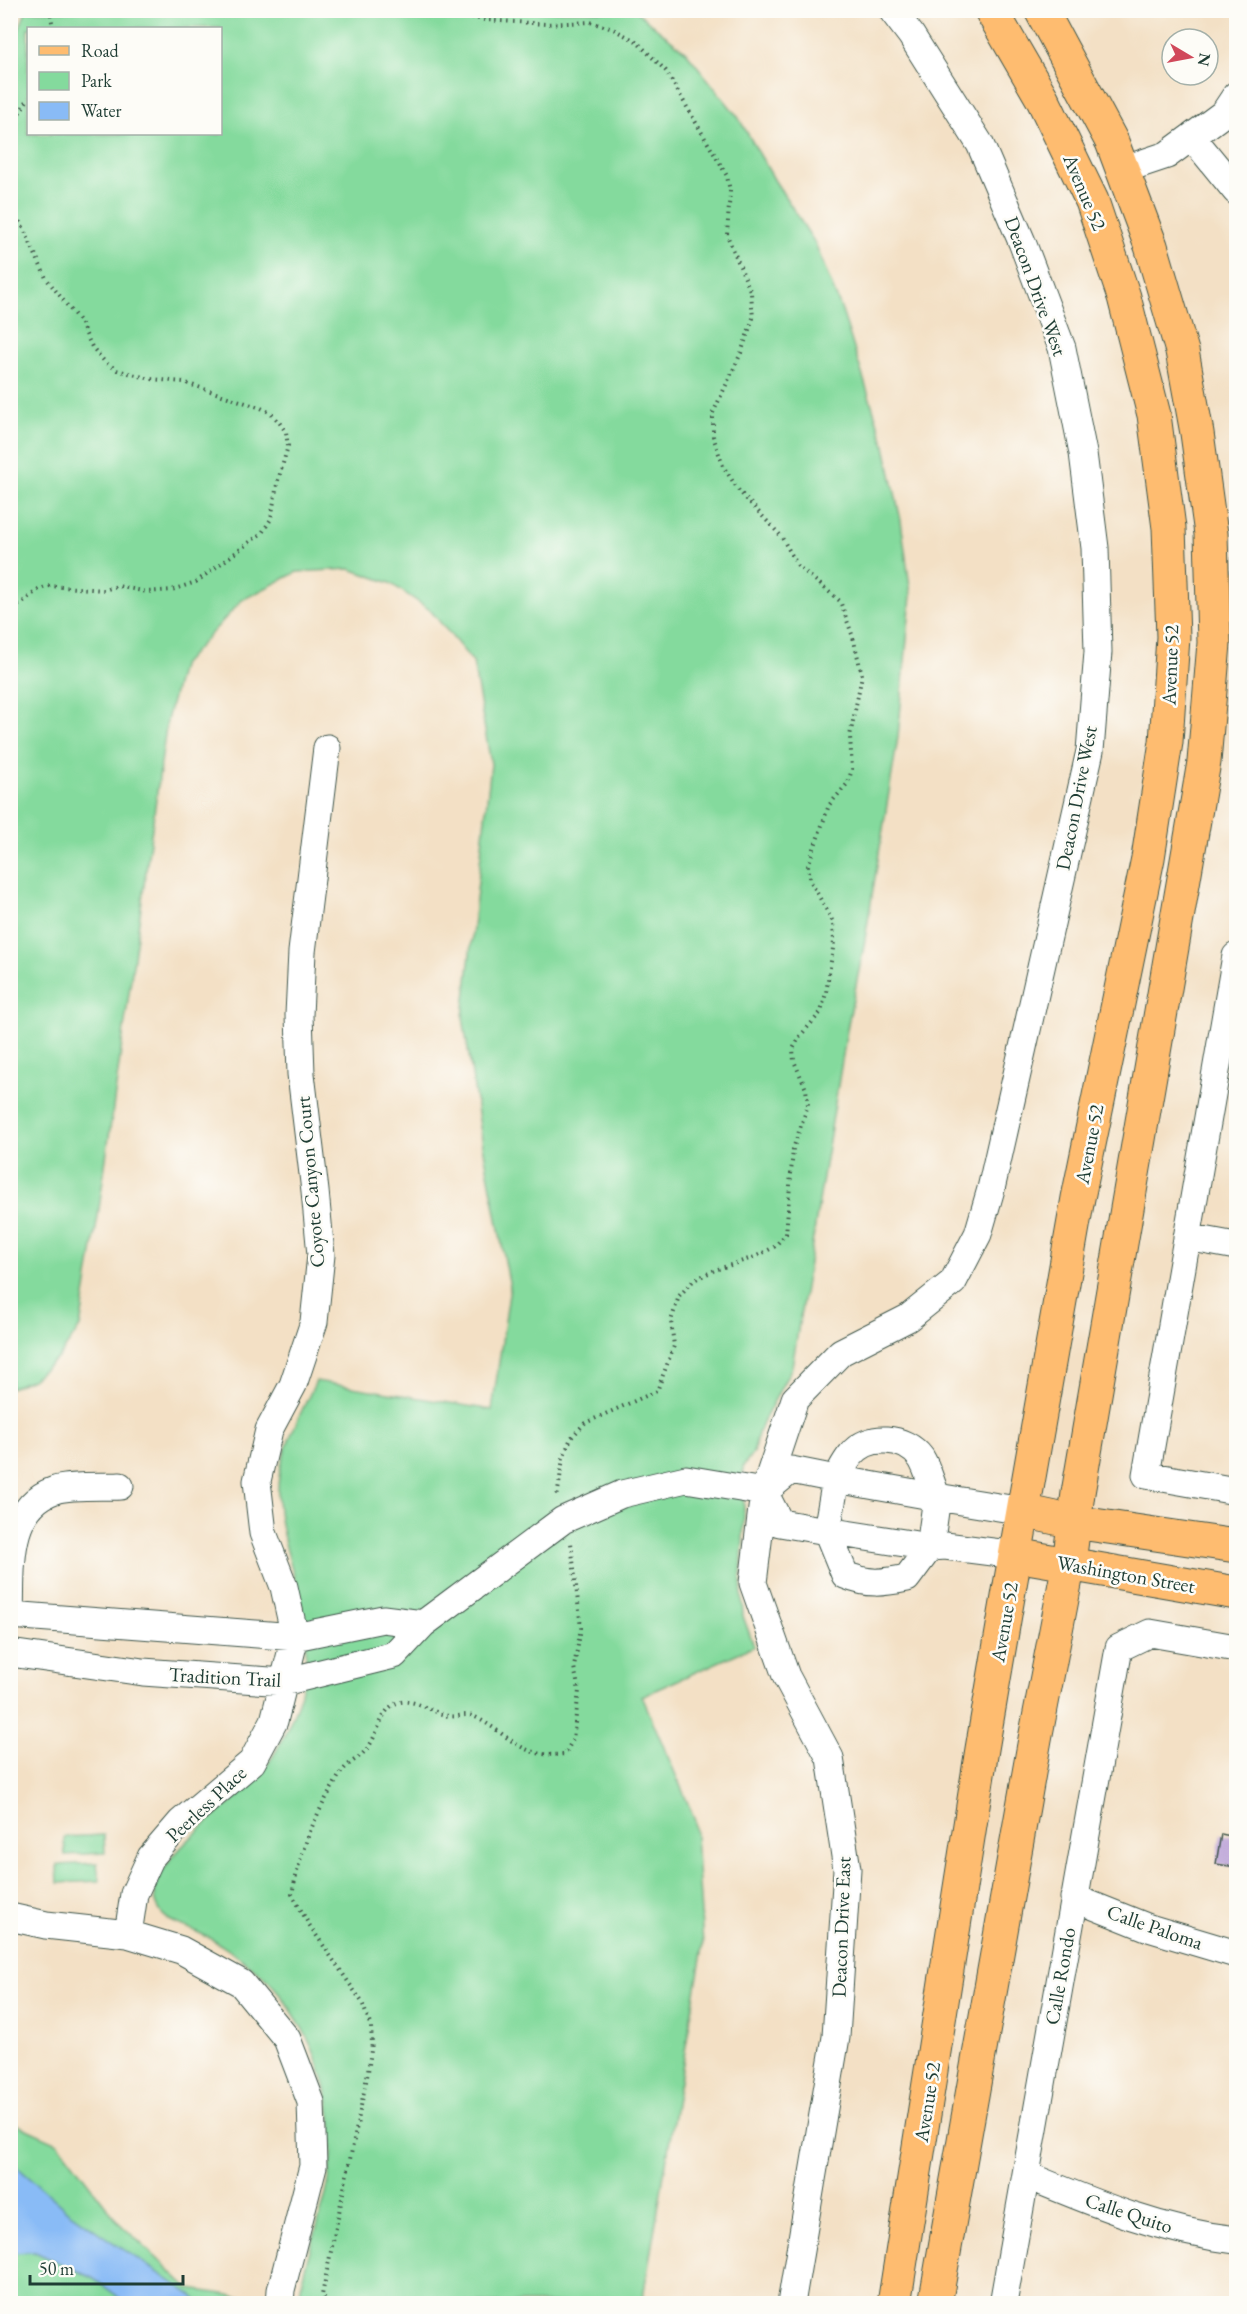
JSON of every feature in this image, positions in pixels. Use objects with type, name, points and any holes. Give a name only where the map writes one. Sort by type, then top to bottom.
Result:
[{"type":"main road","name":"Avenue 52","points":[[894,2304],[980,1761],[1023,1511],[1078,1198],[1148,858],[1166,742],[1173,637],[1168,528],[1154,415],[1124,297],[1092,201],[1042,98],[991,10]]},
{"type":"main road","name":"Avenue 52","points":[[935,2304],[1035,1739],[1069,1563],[1074,1522],[1202,773],[1214,643],[1211,534],[1197,433],[1182,351],[1151,246],[1112,142],[1041,10]]},
{"type":"main road","points":[[1023,1511],[1074,1522],[1236,1546]]},
{"type":"main road","name":"Washington Street","points":[[1016,1555],[1236,1593]]},
{"type":"street","name":"Deacon Drive West","points":[[764,1492],[795,1399],[841,1352],[908,1318],[953,1282],[978,1234],[991,1189],[1090,751],[1098,652],[1095,548],[1083,453],[1062,348],[1022,242],[980,144],[911,35],[892,10]]},
{"type":"street","points":[[1122,170],[1167,155],[1224,113],[1236,96]]},
{"type":"street","points":[[1192,137],[1236,190]]},
{"type":"street","name":"Coyote Canyon Court","points":[[295,1637],[284,1587],[263,1533],[258,1481],[268,1430],[293,1385],[314,1322],[321,1255],[301,1074],[299,1015],[302,952],[327,748]]},
{"type":"street","points":[[1236,956],[1233,999],[1146,1475],[1236,1491]]},
{"type":"street","points":[[1188,1237],[1236,1246]]},
{"type":"street","points":[[891,1440],[907,1444],[920,1457],[938,1497],[930,1547],[907,1578],[883,1583],[862,1582],[845,1575],[827,1531],[836,1479],[852,1453],[869,1442],[891,1440]]},
{"type":"street","points":[[1016,1555],[953,1547],[930,1547],[780,1523],[764,1492],[791,1470],[1023,1511]]},
{"type":"street","name":"Tradition Trail","points":[[10,1653],[144,1672],[284,1682],[394,1655],[423,1624],[563,1520],[622,1494],[686,1479],[764,1492]]},
{"type":"street","points":[[120,1486],[56,1490],[31,1503],[15,1530],[10,1615],[295,1637],[383,1619],[423,1624]]},
{"type":"street","name":"Deacon Drive East","points":[[764,1492],[753,1583],[786,1676],[830,1758],[847,1869],[836,2037],[791,2304]]},
{"type":"street","name":"Calle Rondo","points":[[1003,2304],[1119,1648],[1150,1633],[1236,1648]]},
{"type":"street","name":"Peerless Place","points":[[128,1934],[134,1894],[151,1857],[181,1822],[252,1762],[274,1721],[295,1637]]},
{"type":"street","name":"Calle Paloma","points":[[1074,1898],[1149,1928],[1236,1954]]},
{"type":"street","points":[[10,1917],[128,1934],[181,1950],[241,1983],[287,2039],[311,2102],[314,2166],[281,2290],[280,2304]]},
{"type":"street","name":"Calle Quito","points":[[1026,2175],[1116,2212],[1204,2236],[1236,2240]]},
{"type":"path","points":[[53,10],[51,16],[53,27]]},
{"type":"path","points":[[328,2304],[322,2295],[368,2072],[371,2027],[362,2002],[308,1923],[292,1894],[300,1856],[320,1807],[344,1768],[365,1751],[376,1738],[387,1710],[394,1704],[404,1702],[418,1704],[450,1716],[466,1713],[480,1719],[510,1741],[531,1752],[550,1756],[564,1754],[573,1739],[579,1691],[574,1667],[580,1628],[573,1551],[557,1498],[563,1458],[571,1438],[585,1423],[657,1391],[674,1346],[671,1321],[679,1296],[694,1280],[715,1270],[755,1257],[774,1247],[786,1234],[794,1149],[808,1105],[806,1089],[794,1061],[793,1049],[800,1036],[821,1012],[834,942],[833,922],[810,880],[808,866],[829,805],[848,783],[852,769],[850,736],[862,675],[853,637],[840,602],[798,566],[781,536],[739,491],[723,466],[714,436],[713,413],[741,353],[753,318],[752,293],[727,235],[730,190],[727,176],[671,79],[636,41],[613,29],[590,22],[546,24],[485,20],[430,10]]},
{"type":"path","points":[[10,128],[27,101]]},
{"type":"path","points":[[10,206],[23,227],[46,278],[80,322],[92,347],[104,361],[117,370],[151,379],[183,382],[238,398],[261,408],[271,413],[279,422],[286,432],[288,446],[277,484],[271,519],[262,533],[196,582],[172,590],[147,592],[118,586],[104,590],[50,586],[39,589],[10,612]]},
{"type":"green space","points":[[26,11],[636,11],[686,52],[738,117],[775,181],[815,243],[842,311],[885,446],[901,521],[911,595],[898,737],[792,1367],[759,1430],[753,1453],[743,1467],[744,1519],[741,1579],[743,1616],[754,1646],[642,1696],[695,1820],[703,1946],[642,2303],[299,2303],[307,2260],[324,2203],[331,2163],[330,2111],[317,2061],[294,2014],[268,1981],[250,1965],[218,1943],[167,1919],[156,1902],[156,1888],[161,1874],[171,1859],[199,1830],[246,1790],[272,1758],[287,1730],[301,1694],[306,1650],[304,1620],[280,1521],[278,1482],[290,1438],[316,1381],[492,1410],[510,1287],[483,1146],[463,1017],[491,764],[473,662],[430,610],[390,583],[350,569],[297,572],[242,600],[181,666],[167,720],[98,1216],[80,1327],[59,1357],[32,1379],[11,1388],[10,54]]},
{"type":"green space","points":[[104,1835],[105,1853],[65,1855],[64,1837]]},
{"type":"green space","points":[[97,1863],[99,1881],[58,1883],[57,1865]]},
{"type":"green space","points":[[11,2122],[58,2143],[118,2222],[190,2289],[263,2300],[262,2304],[11,2304]]},
{"type":"water","points":[[10,2161],[67,2210],[193,2296],[198,2303],[127,2303],[91,2277],[35,2252],[11,2253]]},
{"type":"building","points":[[1221,1834],[1236,1837],[1236,1867],[1216,1864]]}]
